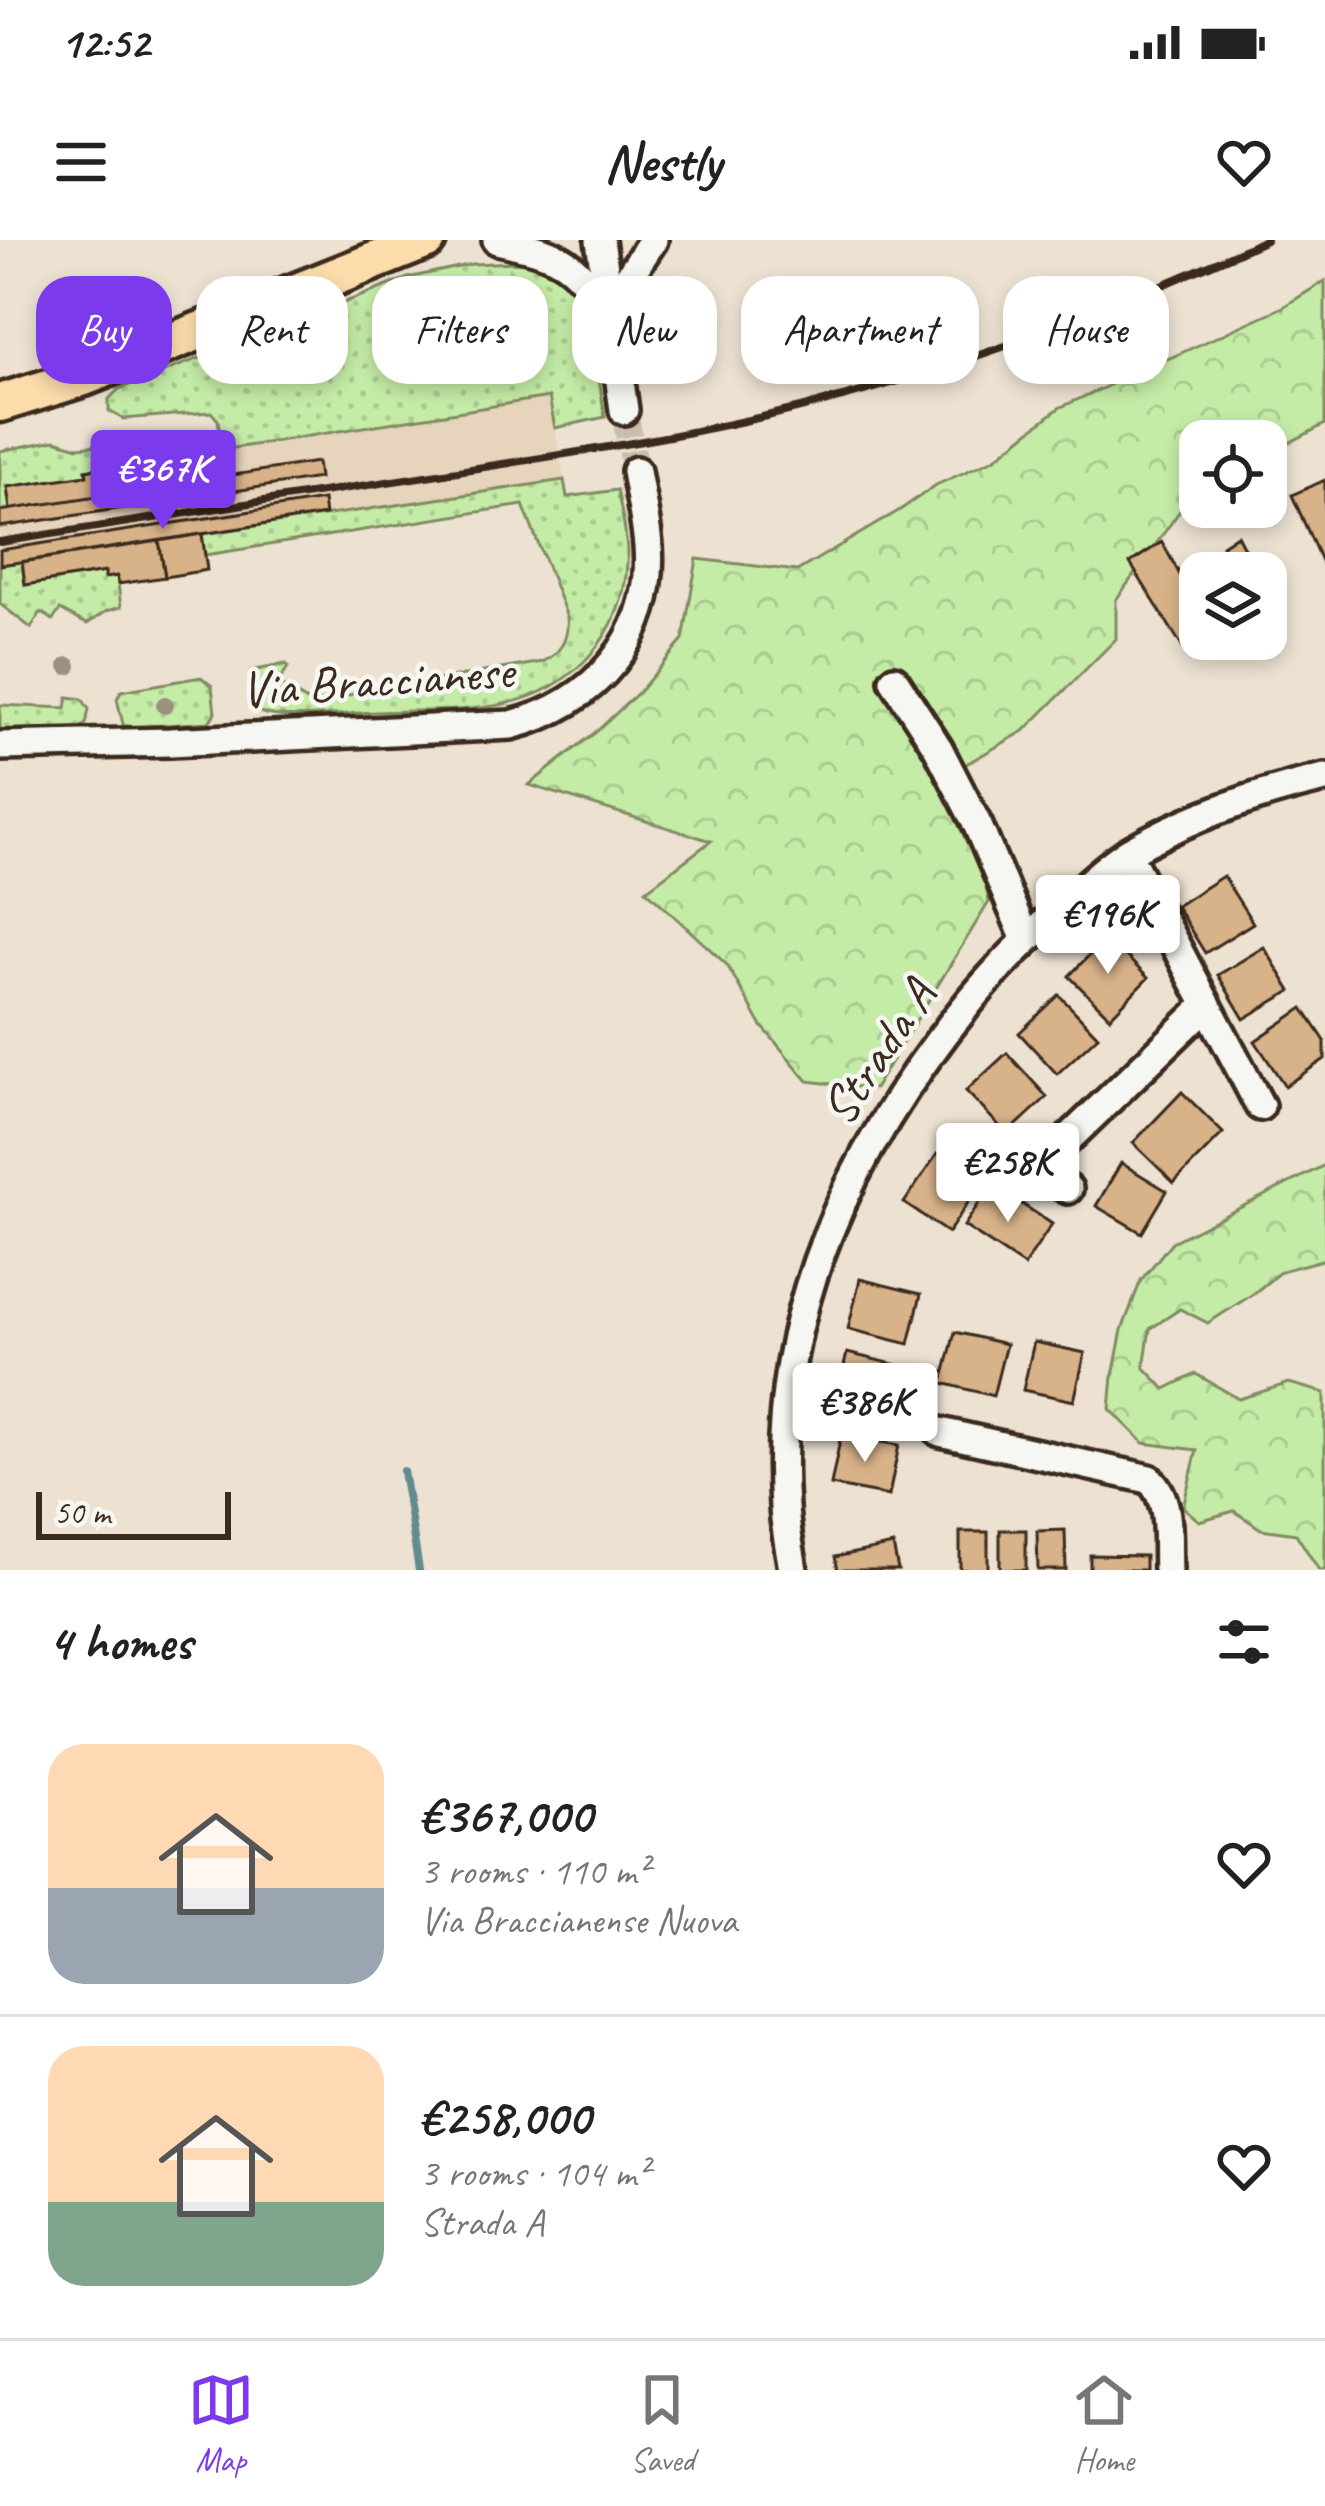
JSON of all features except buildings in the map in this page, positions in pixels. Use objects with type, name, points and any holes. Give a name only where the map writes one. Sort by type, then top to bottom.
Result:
[{"type":"main road","points":[[0,404],[84,376],[427,240]]},
{"type":"street","points":[[497,240],[544,250],[581,276]]},
{"type":"street","points":[[600,240],[604,276]]},
{"type":"street","points":[[629,276],[653,240]]},
{"type":"street","points":[[620,384],[624,410]]},
{"type":"street","name":"Via Braccianese","points":[[0,746],[511,725],[547,714],[599,680],[618,658],[637,618],[648,546],[635,471]]},
{"type":"street","points":[[894,680],[938,748],[978,826],[1026,940]]},
{"type":"street","name":"Strada A","points":[[793,1570],[783,1462],[789,1372],[800,1317],[826,1237],[886,1114],[979,989],[1098,875],[1127,853],[1201,815],[1325,778]]},
{"type":"street","points":[[1127,853],[1260,1106]]},
{"type":"street","points":[[1035,1171],[1207,1005]]},
{"type":"street","points":[[987,1144],[1068,1189]]},
{"type":"street","points":[[940,1432],[1149,1479],[1160,1489],[1165,1503],[1168,1570]]},
{"type":"shaded area","points":[[550,397],[567,497],[206,555],[207,570],[118,584],[116,576],[105,578],[104,573],[25,585],[21,562],[0,565],[0,511],[7,487],[86,470],[96,460],[220,440],[223,450]]},
{"type":"green space","points":[[472,264],[536,264],[568,280],[572,286],[572,384],[600,384],[605,417],[555,428],[549,397],[222,450],[218,420],[211,412],[123,419],[109,411],[109,399],[119,389],[132,384],[172,384],[172,369],[196,359],[196,384],[348,384],[348,301],[372,292],[372,384],[548,384],[548,276],[417,276]]},
{"type":"green space","points":[[1325,281],[1325,424],[1287,444],[1287,420],[1179,420],[1179,512],[1116,600],[1116,639],[1024,731],[940,779],[973,826],[989,902],[874,1089],[808,1081],[761,1025],[727,965],[646,890],[711,841],[529,785],[640,691],[683,640],[697,559],[797,571],[936,485],[994,459],[1059,408],[1112,384],[1169,384],[1169,358],[1283,307]]},
{"type":"green space","points":[[55,440],[78,447],[98,445],[104,458],[96,460],[97,468],[87,470],[87,475],[8,487],[10,510],[0,511],[0,451]]},
{"type":"green space","points":[[564,480],[567,497],[617,490],[627,554],[616,613],[605,635],[572,672],[529,697],[472,709],[296,717],[256,710],[251,671],[286,664],[278,683],[312,704],[321,690],[348,695],[543,662],[562,644],[567,617],[523,505],[205,555],[202,534]]},
{"type":"green space","points":[[22,562],[26,585],[105,572],[106,577],[117,576],[121,607],[87,624],[60,610],[53,620],[41,612],[31,628],[0,604],[0,565]]},
{"type":"green space","points":[[201,677],[212,686],[215,713],[209,722],[124,728],[117,699],[121,691]]},
{"type":"green space","points":[[68,697],[82,699],[89,709],[86,724],[79,729],[0,730],[0,705],[66,708]]},
{"type":"green space","points":[[1325,1165],[1325,1259],[1281,1271],[1208,1323],[1180,1309],[1150,1329],[1144,1367],[1165,1389],[1196,1374],[1239,1399],[1289,1383],[1325,1393],[1325,1570],[1319,1570],[1296,1534],[1261,1529],[1234,1511],[1199,1521],[1183,1507],[1197,1450],[1144,1443],[1110,1409],[1122,1330],[1141,1280],[1172,1242]]},
{"type":"waterway","points":[[403,1471],[419,1570]]},
{"type":"tunnel","points":[[624,410],[636,471]]},
{"type":"railway","points":[[0,542],[582,451],[788,411],[1031,337],[1266,240]]}]
